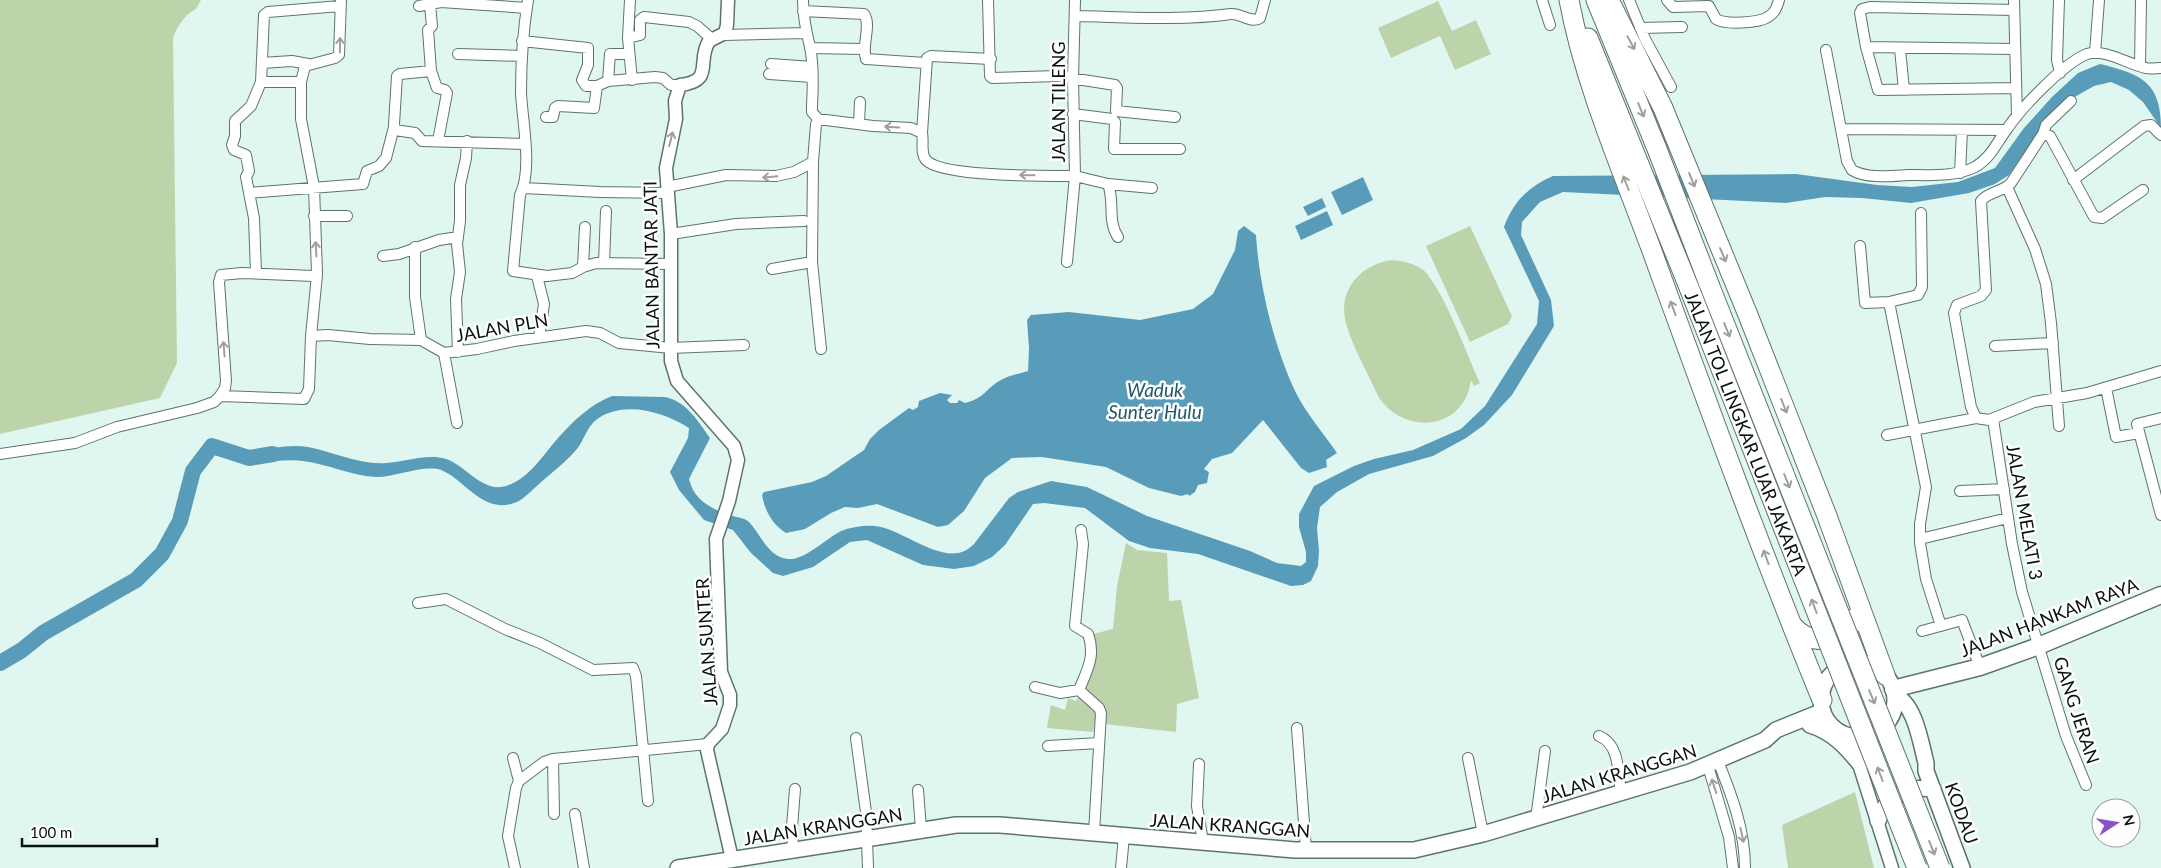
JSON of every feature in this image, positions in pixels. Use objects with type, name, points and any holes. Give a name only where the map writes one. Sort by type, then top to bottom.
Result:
[{"type":"highway","points":[[1571,0],[1577,41],[1612,145],[1824,710]]},
{"type":"highway","name":"JALAN TOL LINGKAR LUAR JAKARTA","points":[[1571,0],[1690,290],[1917,868]]},
{"type":"highway","name":"JALAN TOL LINGKAR LUAR JAKARTA","points":[[1596,0],[1657,149],[1940,868]]},
{"type":"highway","points":[[1609,0],[1640,60],[1680,151],[1784,406],[1857,597],[1887,682]]},
{"type":"highway","points":[[1790,621],[1797,630],[1807,637],[1819,640],[1831,639],[1846,630],[1854,621],[1857,597]]},
{"type":"main road","name":"JALAN HANKAM RAYA","points":[[1887,682],[1980,667],[2037,646],[2161,595]]},
{"type":"main road","points":[[1854,664],[1887,682],[1893,714],[1877,732],[1864,737],[1850,736],[1837,730],[1824,710],[1827,682],[1841,668],[1854,664]]},
{"type":"main road","name":"KODAU","points":[[1887,682],[1908,706],[1920,755]]},
{"type":"main road","name":"JALAN KRANGGAN","points":[[678,868],[956,825],[1000,825],[1306,850],[1414,850],[1536,819],[1713,763],[1765,740],[1779,738],[1810,725],[1824,710]]},
{"type":"main road","name":"JALAN KRANGGAN","points":[[1765,740],[1776,730],[1824,710]]},
{"type":"main road","name":"KODAU","points":[[1893,714],[1904,719],[1934,789],[1962,868]]},
{"type":"main road","points":[[1810,725],[1821,729],[1838,740],[1862,768]]},
{"type":"main road","points":[[1878,821],[1882,808],[1896,795],[1914,788],[1934,789]]},
{"type":"street","points":[[630,0],[628,38],[632,80]]},
{"type":"street","points":[[522,41],[586,47],[589,51],[588,66],[583,75],[583,82],[586,86],[597,86],[608,81],[655,77],[663,78],[671,85],[693,83],[699,80],[703,72],[707,44],[718,37],[728,25],[728,0]]},
{"type":"street","points":[[803,0],[812,72],[812,112],[818,120]]},
{"type":"street","points":[[988,0],[990,76],[992,78],[1058,76],[1115,85],[1117,88],[1116,111],[1174,117]]},
{"type":"street","name":"JALAN TILENG","points":[[922,134],[924,156],[926,160],[937,165],[974,172],[1074,176],[1073,79],[1075,0]]},
{"type":"street","points":[[1076,16],[1203,18],[1233,14],[1255,20],[1260,18],[1265,0]]},
{"type":"street","points":[[1542,0],[1550,25]]},
{"type":"street","points":[[1629,0],[1640,28],[1671,87]]},
{"type":"street","points":[[1667,0],[1673,7],[1710,6],[1716,19],[1726,23],[1767,18],[1774,13],[1779,0]]},
{"type":"street","points":[[2059,0],[2057,60],[2060,73]]},
{"type":"street","points":[[2095,53],[2098,0]]},
{"type":"street","points":[[2140,0],[2140,66]]},
{"type":"street","points":[[437,2],[432,26],[428,30],[431,71],[437,88],[445,90],[447,93],[438,141]]},
{"type":"street","points":[[419,6],[437,2],[527,4],[522,41],[521,94],[526,144],[524,188],[520,194],[512,268],[515,272],[538,276],[572,272],[583,266],[604,263],[671,264]]},
{"type":"street","points":[[256,273],[254,218],[246,177],[249,171],[246,155],[234,150],[232,145],[235,136],[235,120],[251,106],[261,82],[264,15],[268,12],[341,3],[339,55],[335,58],[308,64],[292,61],[262,63]]},
{"type":"street","points":[[2016,88],[1878,90],[1866,47],[1860,13],[1862,9],[1870,7],[2014,5],[2017,116]]},
{"type":"street","points":[[803,11],[864,14],[866,18],[864,56],[867,60],[925,63]]},
{"type":"street","points":[[628,38],[640,36],[640,20],[644,17],[689,22],[718,37],[806,33]]},
{"type":"street","points":[[1640,28],[1682,27]]},
{"type":"street","points":[[1866,47],[1900,49],[2015,49]]},
{"type":"street","points":[[810,48],[864,49]]},
{"type":"street","points":[[1900,49],[1904,90]]},
{"type":"street","points":[[1826,50],[1847,160],[1852,170],[1856,173],[1869,175],[1960,173],[1982,162],[1998,144],[2017,116],[2060,73],[2083,57],[2095,53],[2126,60],[2146,68],[2161,68]]},
{"type":"street","points":[[458,54],[522,56]]},
{"type":"street","points":[[608,81],[610,54],[629,54]]},
{"type":"street","points":[[818,120],[911,128],[922,134],[925,63],[927,58],[931,56],[991,60]]},
{"type":"street","points":[[220,396],[304,399],[309,388],[310,336],[317,275],[314,187],[302,129],[301,82],[304,68],[308,64]]},
{"type":"street","points":[[770,69],[812,72]]},
{"type":"street","points":[[249,193],[364,184],[367,171],[379,166],[386,158],[394,127],[397,76],[400,74],[431,71]]},
{"type":"street","points":[[261,82],[301,82]]},
{"type":"street","name":"JALAN BANTAR JATI","points":[[680,85],[675,101],[676,120],[666,168],[671,264],[671,367],[677,381],[734,446],[738,455],[738,464],[727,505],[717,533]]},
{"type":"street","points":[[546,117],[553,117],[555,108],[558,106],[594,108],[597,86]]},
{"type":"street","points":[[1976,418],[1971,407],[1964,377],[1954,310],[1958,304],[1980,297],[1985,292],[1981,201],[1986,196],[2007,187],[2043,134],[2046,125],[2071,101]]},
{"type":"street","points":[[859,124],[860,102]]},
{"type":"street","points":[[1073,114],[1115,122],[1114,149],[1180,149]]},
{"type":"street","points":[[818,120],[814,137],[812,262],[821,349]]},
{"type":"street","points":[[2073,180],[2144,126],[2151,125],[2161,135]]},
{"type":"street","points":[[394,127],[397,130],[415,133],[420,141],[526,144]]},
{"type":"street","points":[[1841,129],[2006,130]]},
{"type":"street","points":[[1960,173],[1962,130]]},
{"type":"street","points":[[2043,134],[2050,136],[2092,215],[2102,218],[2144,190]]},
{"type":"street","points":[[458,352],[456,299],[460,272],[458,237],[460,185],[466,158],[467,141]]},
{"type":"street","points":[[524,188],[600,192],[667,190],[718,176],[776,176],[794,172],[813,162]]},
{"type":"street","points":[[1068,262],[1074,176],[1108,184],[1152,188]]},
{"type":"street","points":[[1108,184],[1113,207],[1112,224],[1118,237]]},
{"type":"street","points":[[2007,187],[2035,249],[2046,284],[2053,343],[2059,426]]},
{"type":"street","points":[[604,263],[606,211]]},
{"type":"street","points":[[1860,246],[1864,302],[1870,304],[1889,302],[1916,296],[1922,291],[1920,213]]},
{"type":"street","points":[[314,216],[347,216]]},
{"type":"street","points":[[670,234],[736,224],[804,221]]},
{"type":"street","points":[[583,266],[585,227]]},
{"type":"street","points":[[383,256],[399,254],[439,240],[458,237]]},
{"type":"street","points":[[415,247],[415,296],[421,340]]},
{"type":"street","points":[[772,269],[812,262]]},
{"type":"street","points":[[0,454],[75,443],[116,427],[197,408],[214,402],[225,388],[226,381],[220,276],[228,273],[317,275]]},
{"type":"street","points":[[538,276],[544,304],[539,337]]},
{"type":"street","points":[[1889,302],[1926,487],[1920,524],[1920,539],[1926,579],[1941,626]]},
{"type":"street","name":"JALAN PLN","points":[[310,336],[328,335],[370,339],[421,340],[444,353],[586,331],[600,333],[619,342],[671,348],[744,345]]},
{"type":"street","points":[[1995,346],[2053,343]]},
{"type":"street","points":[[444,353],[457,423]]},
{"type":"street","points":[[1888,434],[1976,418],[1985,421],[2018,407],[2106,388],[2161,372]]},
{"type":"street","points":[[2106,388],[2116,437],[2139,433]]},
{"type":"street","points":[[2161,418],[2137,424],[2161,515]]},
{"type":"street","name":"JALAN MELATI 3","points":[[1993,419],[2008,518],[2027,610],[2037,646]]},
{"type":"street","points":[[1960,491],[2004,489]]},
{"type":"street","points":[[1920,539],[2008,518]]},
{"type":"street","points":[[1079,690],[1089,668],[1092,654],[1088,634],[1075,626],[1084,544],[1080,530]]},
{"type":"street","name":"JALAN SUNTER","points":[[708,744],[722,729],[730,705],[730,696],[721,672],[720,660],[717,533]]},
{"type":"street","points":[[418,603],[446,599],[505,630],[540,642],[593,670],[633,668],[636,676],[648,801]]},
{"type":"street","points":[[1922,631],[1959,620],[1963,621],[1980,667]]},
{"type":"street","name":"GANG JERAN","points":[[2037,646],[2066,736],[2086,785]]},
{"type":"street","points":[[1036,688],[1060,693],[1079,690]]},
{"type":"street","points":[[1079,690],[1100,710],[1094,833]]},
{"type":"street","points":[[1298,728],[1306,850]]},
{"type":"street","points":[[1599,736],[1607,739],[1614,748],[1621,793]]},
{"type":"street","points":[[1850,736],[1862,768],[1892,868]]},
{"type":"street","points":[[856,738],[866,812],[868,868]]},
{"type":"street","points":[[1048,746],[1099,743]]},
{"type":"street","points":[[519,780],[544,762],[553,759],[642,752],[708,744],[707,750],[732,859]]},
{"type":"street","points":[[1536,819],[1545,751]]},
{"type":"street","points":[[514,758],[519,780],[508,836],[515,868]]},
{"type":"street","points":[[1468,758],[1483,834]]},
{"type":"street","points":[[553,759],[554,814]]},
{"type":"street","points":[[1713,763],[1738,817],[1744,842],[1745,868]]},
{"type":"street","points":[[1713,763],[1732,854],[1733,868]]},
{"type":"street","points":[[1199,764],[1197,806],[1203,842]]},
{"type":"street","points":[[793,850],[792,827],[795,789]]},
{"type":"street","points":[[918,790],[921,829]]},
{"type":"street","points":[[575,814],[584,868]]},
{"type":"street","points":[[1725,820],[1738,817]]},
{"type":"street","points":[[1121,868],[1124,836]]},
{"type":"green space","points":[[0,0],[201,0],[196,9],[182,21],[173,38],[177,363],[160,398],[0,434]]},
{"type":"green space","points":[[1438,1],[1452,31],[1476,20],[1491,54],[1455,70],[1440,36],[1391,58],[1378,28]]},
{"type":"green space","points":[[1470,226],[1512,316],[1508,324],[1470,342],[1426,246]]},
{"type":"green space","points":[[1392,260],[1415,265],[1422,269],[1438,289],[1480,383],[1474,386],[1471,380],[1466,396],[1458,409],[1447,418],[1433,422],[1419,422],[1404,419],[1391,410],[1379,398],[1347,328],[1344,307],[1346,297],[1355,279],[1372,266]]},
{"type":"green space","points":[[1126,543],[1137,550],[1167,553],[1169,601],[1181,600],[1199,698],[1177,704],[1176,732],[1095,723],[1093,732],[1047,728],[1051,705],[1065,710],[1068,698],[1076,701],[1089,676],[1093,634],[1113,629],[1117,586]]},
{"type":"green space","points":[[1855,792],[1874,868],[1788,868],[1782,825]]},
{"type":"water","points":[[2100,64],[2127,72],[2146,82],[2153,90],[2157,100],[2161,128],[2143,102],[2129,90],[2111,82],[2094,86],[2071,99],[2047,121],[2009,175],[1995,184],[1969,193],[1911,203],[1862,198],[1825,197],[1786,203],[1563,192],[1540,202],[1522,222],[1521,235],[1551,300],[1554,326],[1512,395],[1484,425],[1466,438],[1433,456],[1369,474],[1337,492],[1320,507],[1317,528],[1318,566],[1311,581],[1303,585],[1291,586],[1198,554],[1150,548],[1129,541],[1085,508],[1044,503],[1033,504],[1005,545],[992,557],[974,566],[954,569],[923,565],[867,540],[850,542],[813,567],[783,576],[773,573],[751,553],[733,530],[704,520],[679,490],[670,472],[688,438],[689,428],[667,417],[642,410],[618,410],[596,420],[590,426],[577,449],[568,458],[522,499],[505,505],[494,504],[484,500],[441,470],[427,469],[377,477],[367,476],[297,460],[254,464],[251,451],[301,446],[376,463],[439,457],[454,462],[489,486],[506,486],[514,483],[529,472],[576,419],[604,399],[612,396],[665,397],[685,407],[710,438],[689,479],[695,493],[705,504],[726,514],[748,521],[770,550],[788,559],[801,556],[841,531],[853,527],[866,526],[887,529],[939,551],[952,553],[964,551],[974,544],[1009,498],[1018,492],[1051,481],[1087,487],[1147,516],[1250,551],[1277,563],[1301,566],[1306,562],[1306,552],[1299,527],[1299,514],[1314,486],[1354,466],[1374,459],[1413,450],[1461,429],[1485,406],[1537,324],[1539,301],[1504,227],[1517,203],[1536,185],[1553,176],[1796,174],[1877,185],[1912,187],[1958,182],[1995,168],[2024,128],[2052,97],[2078,73]]},
{"type":"water","points":[[1363,177],[1373,200],[1342,215],[1331,192]]},
{"type":"water","points":[[1322,198],[1326,207],[1308,216],[1303,207]]},
{"type":"water","points":[[1327,211],[1333,225],[1301,240],[1295,226]]},
{"type":"water","name":"Waduk Sunter Hulu","points":[[1244,226],[1256,235],[1264,295],[1274,336],[1288,375],[1305,408],[1337,453],[1326,460],[1327,467],[1309,473],[1301,468],[1263,420],[1232,453],[1212,459],[1204,469],[1209,472],[1207,483],[1198,485],[1195,492],[1189,496],[1188,494],[1181,496],[1149,488],[1106,467],[1042,457],[1012,458],[985,478],[964,511],[948,525],[938,527],[877,504],[858,508],[845,507],[805,529],[786,533],[770,517],[763,501],[762,495],[764,492],[812,482],[826,476],[864,450],[870,439],[879,430],[909,408],[913,410],[918,407],[919,401],[940,393],[952,395],[947,400],[950,403],[957,403],[959,400],[965,403],[981,396],[1004,378],[1028,371],[1027,320],[1031,315],[1069,312],[1140,320],[1193,309],[1213,294],[1235,250],[1238,231]]},
{"type":"waterway","points":[[0,663],[22,650],[43,633],[136,580],[162,554],[180,521],[193,471],[212,446],[249,458],[273,454]]}]
